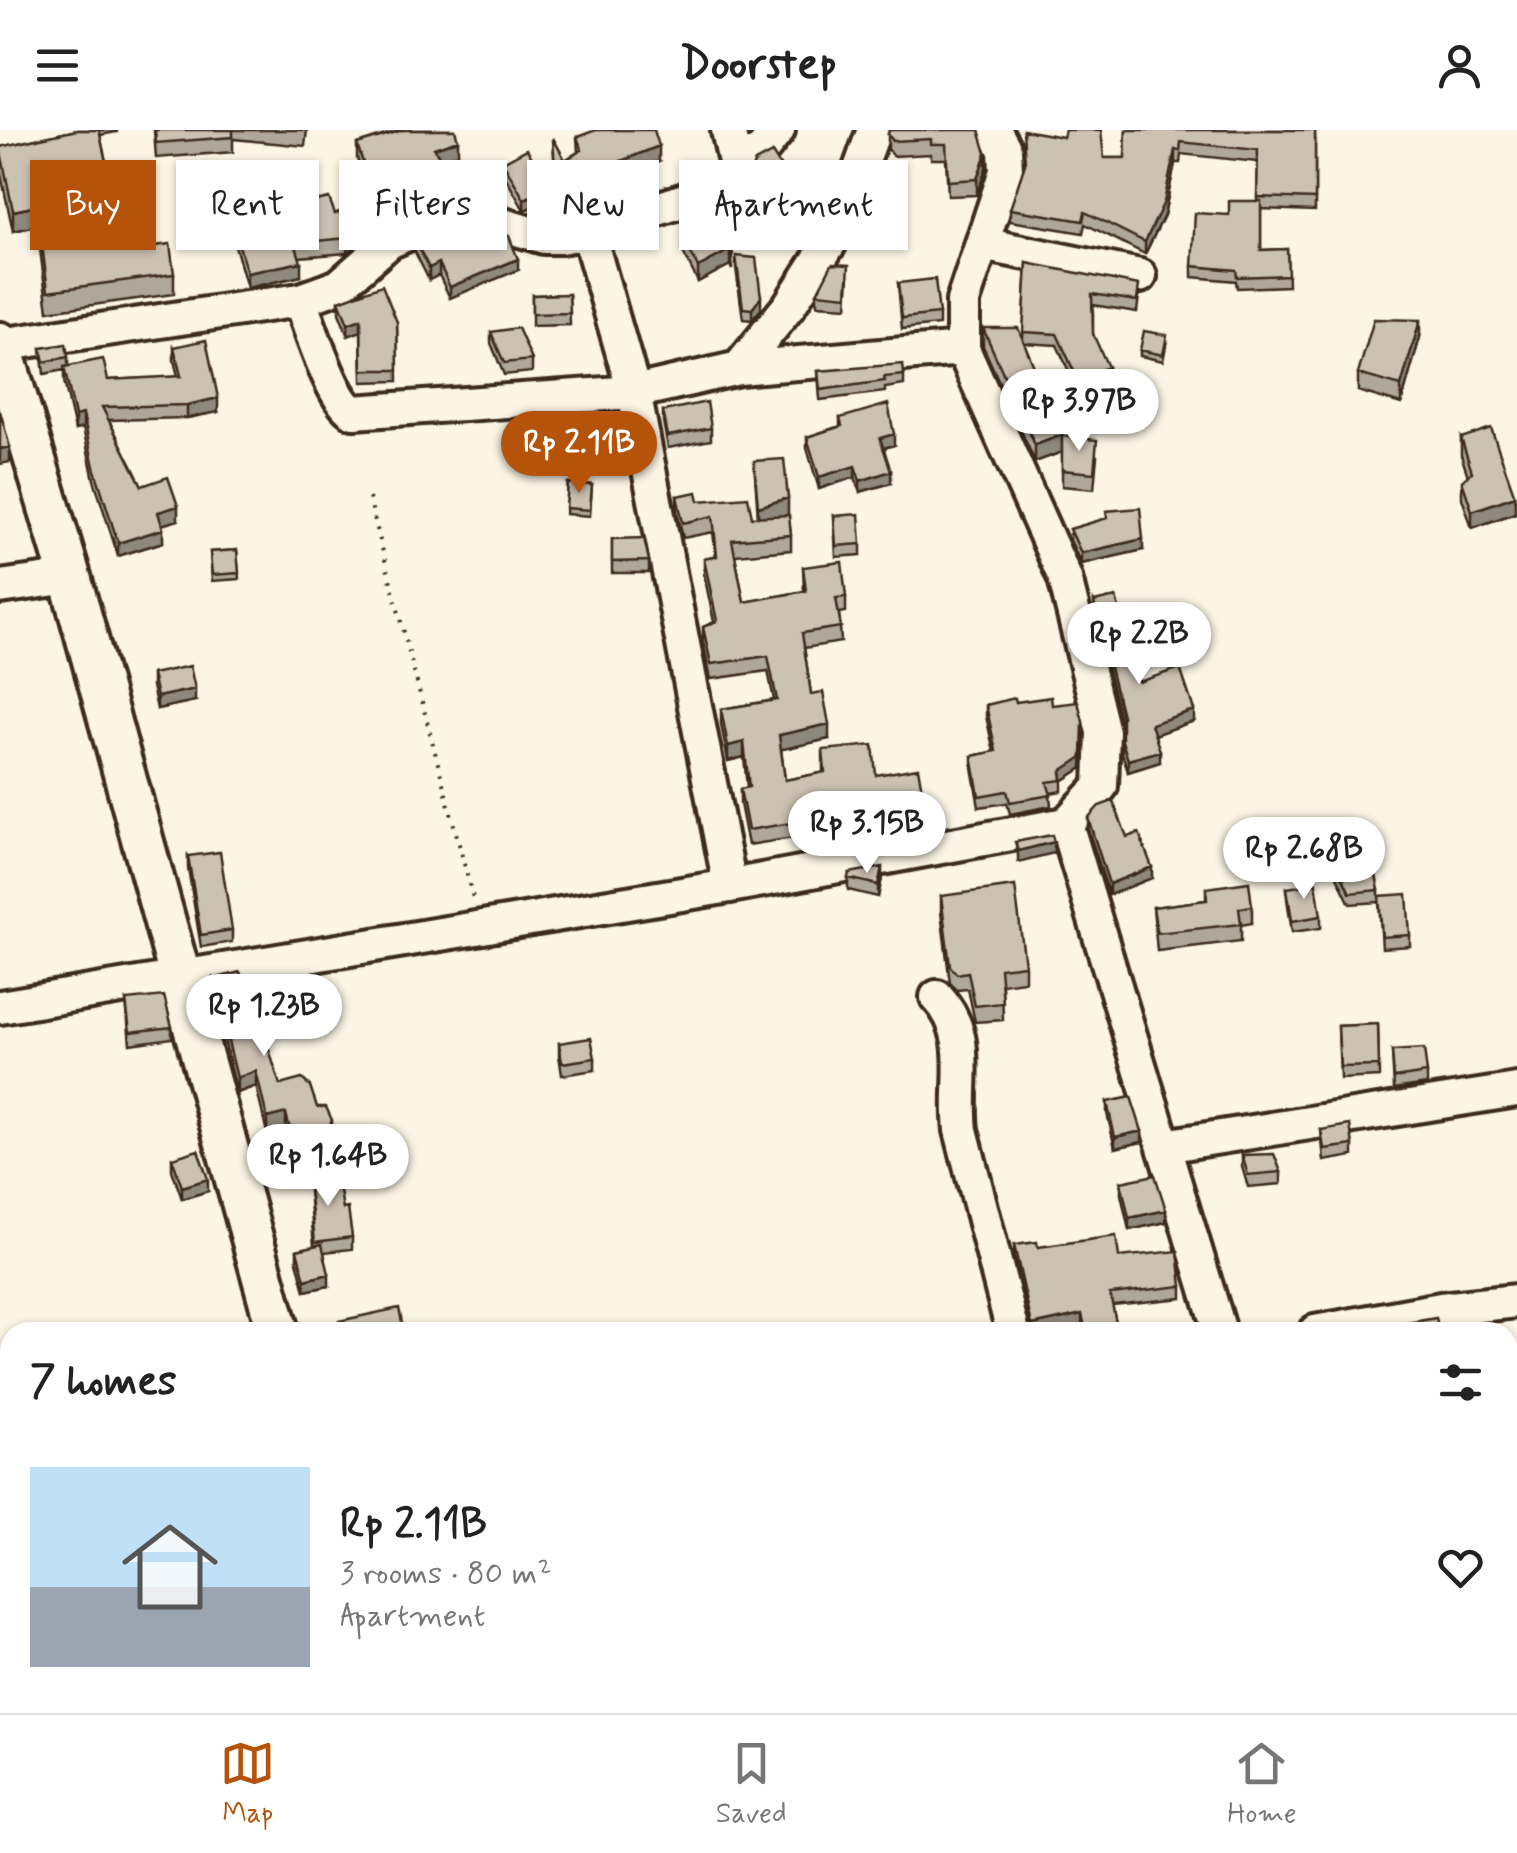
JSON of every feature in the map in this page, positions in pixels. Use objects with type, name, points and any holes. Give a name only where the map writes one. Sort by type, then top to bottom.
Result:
[{"type":"main road","points":[[0,345],[70,578],[275,1322]]},
{"type":"street","points":[[728,130],[736,160]]},
{"type":"street","points":[[745,160],[762,150],[778,130]]},
{"type":"street","points":[[739,368],[789,306],[838,230],[874,130]]},
{"type":"street","points":[[0,1007],[730,886],[1066,824],[1101,786],[1102,732],[1065,578],[963,349],[963,301],[1007,164],[994,130]]},
{"type":"street","points":[[0,345],[300,300],[339,286],[389,242],[442,218],[466,214],[527,232]]},
{"type":"street","points":[[982,244],[1140,276]]},
{"type":"street","points":[[593,250],[634,392],[730,886]]},
{"type":"street","points":[[300,300],[338,394],[346,409],[354,412],[634,392],[739,368],[963,349]]},
{"type":"street","points":[[0,587],[70,578]]},
{"type":"street","points":[[1066,824],[1116,1002],[1217,1322]]},
{"type":"street","points":[[938,997],[956,1016],[962,1047],[957,1096],[961,1130],[1011,1322]]},
{"type":"street","points":[[1164,1146],[1517,1090]]},
{"type":"street","points":[[1369,1322],[1517,1301]]},
{"type":"path","points":[[369,498],[481,926]]},
{"type":"building","points":[[77,130],[99,130],[106,160],[30,160],[30,207],[13,211],[0,147]]},
{"type":"building","points":[[155,130],[233,130],[233,137],[156,143]]},
{"type":"building","points":[[403,130],[455,130],[458,140],[434,148],[441,160],[362,160],[357,144]]},
{"type":"building","points":[[596,130],[654,130],[659,146],[624,160],[565,160],[582,150],[577,137]]},
{"type":"building","points":[[889,130],[979,130],[986,153],[977,179],[948,181],[946,144],[931,144],[931,139],[893,141]]},
{"type":"building","points":[[1023,130],[1063,137],[1065,130],[1101,130],[1104,158],[1125,158],[1126,130],[1315,130],[1315,199],[1257,197],[1258,150],[1181,142],[1180,151],[1175,150],[1164,202],[1145,242],[1085,212],[1083,221],[1010,209],[1025,164]]},
{"type":"building","points":[[553,138],[565,160],[554,160]]},
{"type":"building","points":[[527,149],[533,160],[527,160],[527,198],[524,199],[507,169],[507,160]]},
{"type":"building","points":[[329,198],[335,214],[339,212],[339,239],[319,241],[319,200]]},
{"type":"building","points":[[1229,201],[1261,201],[1261,250],[1287,249],[1288,275],[1237,277],[1236,270],[1192,266],[1195,213],[1229,215]]},
{"type":"building","points":[[507,235],[518,259],[450,287],[439,263],[429,268],[420,250],[507,250]]},
{"type":"building","points":[[170,244],[174,274],[48,291],[43,250],[156,250],[156,246]]},
{"type":"building","points":[[240,250],[297,250],[301,262],[247,273]]},
{"type":"building","points":[[690,250],[730,250],[698,267]]},
{"type":"building","points":[[736,256],[756,258],[761,297],[752,309],[743,308]]},
{"type":"building","points":[[1027,263],[1139,285],[1137,301],[1092,294],[1093,334],[1108,367],[1078,380],[1057,334],[1023,332]]},
{"type":"building","points":[[832,264],[849,265],[847,296],[817,293]]},
{"type":"building","points":[[935,279],[939,314],[902,318],[898,283]]},
{"type":"building","points":[[382,285],[397,322],[398,370],[362,370],[361,319],[348,324],[339,301]]},
{"type":"building","points":[[569,294],[570,313],[532,314],[532,295]]},
{"type":"building","points":[[1374,319],[1420,320],[1401,386],[1358,374]]},
{"type":"building","points":[[518,328],[532,360],[504,363],[491,332]]},
{"type":"building","points":[[983,328],[1018,328],[1062,435],[1035,445]]},
{"type":"building","points":[[1144,331],[1167,335],[1163,355],[1140,350]]},
{"type":"building","points":[[206,340],[218,398],[187,405],[102,407],[142,486],[168,477],[178,506],[158,512],[163,529],[118,543],[94,467],[83,414],[75,416],[64,367],[103,359],[108,380],[181,376],[174,347]]},
{"type":"building","points":[[66,344],[68,357],[44,362],[41,348]]},
{"type":"building","points":[[903,364],[904,375],[884,377],[885,381],[820,390],[818,371]]},
{"type":"building","points":[[707,402],[711,428],[668,436],[663,411]]},
{"type":"building","points":[[888,404],[894,434],[880,438],[891,471],[860,481],[855,466],[819,477],[807,437],[842,426],[840,418]]},
{"type":"building","points":[[0,411],[10,447],[0,449]]},
{"type":"building","points":[[604,418],[621,418],[625,441],[605,442]]},
{"type":"building","points":[[1491,428],[1515,496],[1472,511],[1462,481],[1472,472],[1461,438]]},
{"type":"building","points":[[1062,436],[1097,440],[1094,473],[1062,470]]},
{"type":"building","points":[[784,459],[788,498],[758,507],[754,461]]},
{"type":"building","points":[[568,483],[592,485],[590,510],[566,508]]},
{"type":"building","points":[[697,492],[699,501],[748,497],[752,517],[789,515],[791,535],[732,540],[744,602],[806,591],[803,567],[842,562],[846,597],[836,598],[841,627],[802,633],[811,694],[823,692],[829,724],[779,735],[785,780],[825,772],[823,750],[873,745],[876,775],[918,768],[924,802],[748,830],[740,789],[749,787],[744,742],[728,746],[721,709],[777,700],[768,656],[711,664],[703,627],[717,621],[704,559],[717,556],[713,516],[683,523],[677,496]]},
{"type":"building","points":[[1140,508],[1143,539],[1081,553],[1070,529],[1107,518],[1106,511]]},
{"type":"building","points":[[859,514],[861,544],[836,546],[834,516]]},
{"type":"building","points":[[644,538],[649,561],[612,562],[612,539]]},
{"type":"building","points":[[237,550],[239,573],[212,575],[210,552]]},
{"type":"building","points":[[1116,597],[1139,682],[1180,668],[1194,710],[1151,724],[1160,751],[1128,760],[1122,741],[1122,716],[1094,602]]},
{"type":"building","points":[[190,666],[195,689],[157,697],[152,674]]},
{"type":"building","points":[[1051,697],[1052,705],[1078,702],[1083,722],[1082,757],[1061,771],[1062,780],[1047,782],[1051,795],[1010,802],[1007,791],[979,796],[972,756],[996,751],[986,705],[1015,698],[1016,702]]},
{"type":"building","points":[[1113,801],[1127,837],[1139,833],[1152,867],[1109,884],[1088,818],[1099,806]]},
{"type":"building","points":[[1052,835],[1054,842],[1018,851],[1015,842]]},
{"type":"building","points":[[1371,850],[1379,890],[1350,893],[1331,853]]},
{"type":"building","points":[[220,852],[232,930],[201,935],[188,856]]},
{"type":"building","points":[[882,867],[878,885],[848,878],[849,873]]},
{"type":"building","points":[[1249,882],[1252,906],[1239,908],[1241,924],[1157,933],[1153,907],[1207,900],[1206,888]]},
{"type":"building","points":[[1316,883],[1321,916],[1292,921],[1287,888]]},
{"type":"building","points":[[1015,886],[1025,965],[1000,968],[1003,1003],[975,1006],[968,972],[957,974],[950,966],[941,896]]},
{"type":"building","points":[[1407,894],[1410,935],[1382,937],[1379,896]]},
{"type":"building","points":[[240,972],[247,992],[251,991],[280,1085],[302,1079],[310,1086],[317,1107],[326,1107],[332,1120],[327,1132],[318,1128],[291,1134],[286,1113],[267,1118],[256,1071],[237,1078],[213,979]]},
{"type":"building","points":[[164,996],[172,1027],[130,1032],[126,1000]]},
{"type":"building","points":[[1378,1024],[1379,1066],[1340,1067],[1338,1026]]},
{"type":"building","points":[[591,1038],[595,1058],[562,1063],[559,1043]]},
{"type":"building","points":[[1424,1049],[1427,1073],[1394,1078],[1392,1051]]},
{"type":"building","points":[[1131,1097],[1142,1131],[1115,1137],[1107,1102]]},
{"type":"building","points":[[1350,1125],[1353,1145],[1324,1149],[1321,1130]]},
{"type":"building","points":[[198,1150],[208,1179],[182,1187],[172,1158]]},
{"type":"building","points":[[1274,1154],[1281,1172],[1248,1175],[1242,1155]]},
{"type":"building","points":[[337,1173],[352,1237],[315,1242],[308,1178]]},
{"type":"building","points":[[1155,1175],[1166,1210],[1129,1218],[1121,1182]]},
{"type":"building","points":[[1116,1236],[1119,1257],[1178,1251],[1182,1286],[1110,1294],[1116,1322],[1084,1322],[1082,1314],[1031,1322],[1014,1245],[1037,1242],[1038,1247]]},
{"type":"building","points":[[322,1244],[329,1274],[305,1280],[297,1250]]},
{"type":"building","points":[[399,1308],[402,1322],[339,1322]]}]
